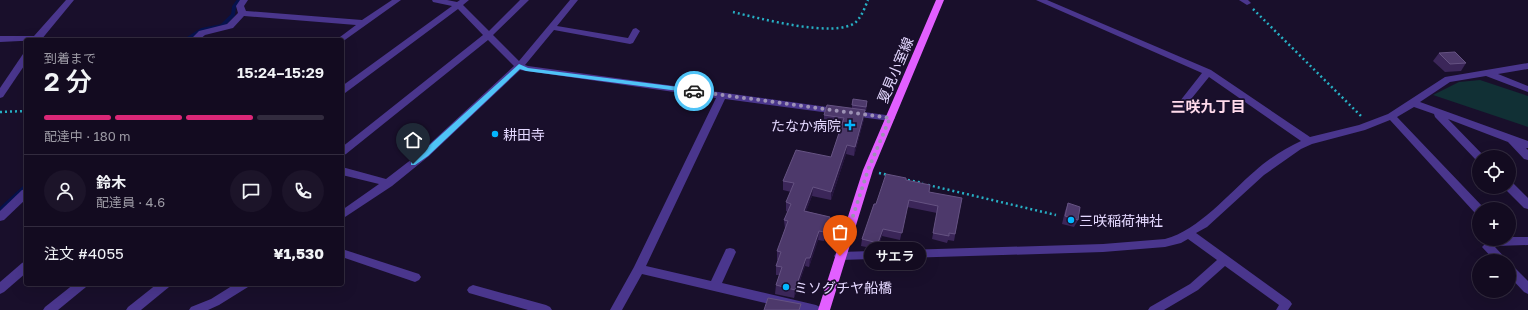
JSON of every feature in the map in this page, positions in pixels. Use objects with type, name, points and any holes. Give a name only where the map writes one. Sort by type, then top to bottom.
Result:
[{"type":"main road","name":"夏見小室線","points":[[824,310],[868,170],[940,0]]},
{"type":"street","points":[[38,38],[70,0]]},
{"type":"street","points":[[242,13],[240,6],[244,0]]},
{"type":"street","points":[[343,38],[397,0]]},
{"type":"street","points":[[436,0],[462,3],[488,36],[519,66],[526,69],[890,118]]},
{"type":"street","points":[[344,150],[488,36],[525,0]]},
{"type":"street","points":[[344,214],[388,183],[425,154],[519,66],[574,0]]},
{"type":"street","points":[[1040,0],[1208,72],[1309,141]]},
{"type":"street","points":[[344,91],[462,3]]},
{"type":"street","points":[[242,13],[364,24]]},
{"type":"street","points":[[196,38],[202,33],[230,26],[242,13]]},
{"type":"street","points":[[551,28],[630,41],[636,31]]},
{"type":"street","points":[[0,40],[24,40]]},
{"type":"street","points":[[0,95],[24,59]]},
{"type":"street","points":[[840,256],[1145,245],[1177,240],[1203,224],[1260,172],[1297,147],[1309,141],[1369,125],[1391,116],[1448,79],[1528,66]]},
{"type":"street","points":[[1176,112],[1208,72]]},
{"type":"street","points":[[1487,73],[1528,89]]},
{"type":"street","points":[[616,310],[638,269],[722,95]]},
{"type":"street","points":[[1413,103],[1528,144]]},
{"type":"street","points":[[1435,112],[1473,150]]},
{"type":"street","points":[[1391,116],[1472,203]]},
{"type":"street","points":[[1510,138],[1528,156]]},
{"type":"street","points":[[344,172],[388,183]]},
{"type":"street","points":[[1516,193],[1528,205]]},
{"type":"street","points":[[0,217],[24,195]]},
{"type":"street","points":[[1188,233],[1286,304],[1282,310]]},
{"type":"street","points":[[1516,240],[1528,241]]},
{"type":"street","points":[[1489,246],[1488,247],[1495,254]]},
{"type":"street","points":[[715,286],[730,252]]},
{"type":"street","points":[[344,254],[415,277]]},
{"type":"street","points":[[1154,310],[1194,287],[1224,260]]},
{"type":"street","points":[[0,289],[24,268]]},
{"type":"street","points":[[638,269],[816,310]]},
{"type":"street","points":[[1516,276],[1528,289]]},
{"type":"street","points":[[49,310],[79,286]]},
{"type":"street","points":[[132,310],[162,286]]},
{"type":"street","points":[[195,310],[215,302],[241,286]]},
{"type":"street","points":[[474,290],[546,310]]},
{"type":"path","points":[[733,12],[801,26],[848,27],[856,22],[868,0]]},
{"type":"path","points":[[1245,2],[1369,125]]},
{"type":"path","points":[[0,112],[24,111]]},
{"type":"path","points":[[879,173],[894,177]]},
{"type":"path","points":[[902,178],[1056,215]]},
{"type":"green space","points":[[1480,80],[1528,96],[1528,127],[1433,95],[1459,82]]},
{"type":"building","points":[[1455,52],[1466,63],[1450,64],[1439,53]]},
{"type":"building","points":[[853,99],[867,101],[866,107],[852,105]]},
{"type":"building","points":[[827,105],[865,110],[855,147],[847,145],[831,192],[813,187],[804,211],[830,217],[824,232],[819,231],[810,258],[806,258],[795,290],[776,285],[782,267],[776,266],[781,252],[777,251],[788,221],[784,220],[791,204],[786,202],[794,183],[783,181],[796,150],[831,157],[844,118],[824,115]]},
{"type":"building","points":[[886,174],[930,185],[929,192],[962,198],[955,234],[949,233],[949,236],[933,233],[938,206],[909,200],[902,233],[883,229],[878,243],[862,239]]},
{"type":"building","points":[[1068,203],[1080,207],[1078,220],[1065,216]]},
{"type":"building","points":[[768,298],[801,304],[799,310],[764,310]]},
{"type":"waterway","points":[[189,38],[202,30],[222,26],[233,15],[234,7],[239,0]]},
{"type":"waterway","points":[[0,210],[24,188]]},
{"type":"way so far","points":[[694,91],[890,118],[868,170],[840,256]]},
{"type":"place","name":"たなか病院","points":[[850,125]]},
{"type":"place","name":"耕田寺","points":[[495,134]]},
{"type":"place","name":"三咲稲荷神社","points":[[1071,220]]},
{"type":"place","name":"サエラ","points":[[840,256]]},
{"type":"place","name":"ミソグチヤ船橋","points":[[786,287]]},
{"type":"district","name":"三咲九丁目","points":[[1208,106]]},
{"type":"route","points":[[413,164],[519,66],[526,69],[694,91]]}]
